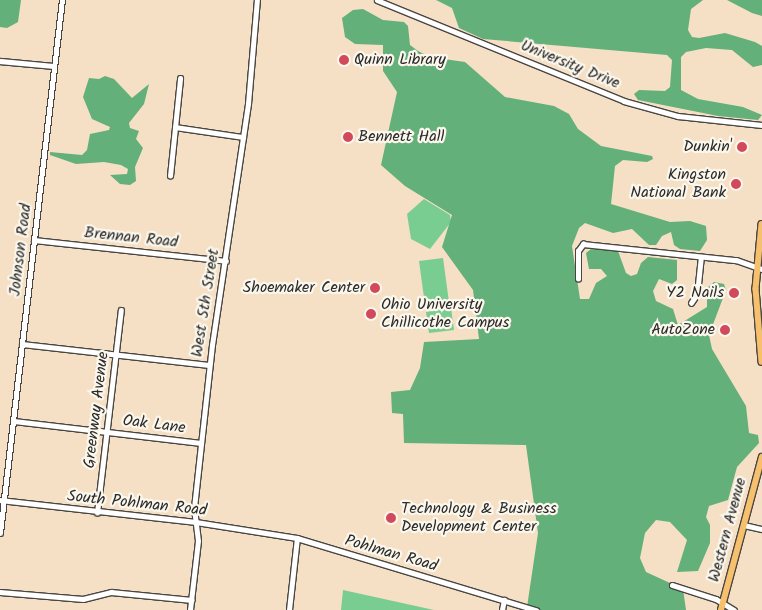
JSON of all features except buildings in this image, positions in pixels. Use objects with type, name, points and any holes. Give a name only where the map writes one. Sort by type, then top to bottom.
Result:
[{"type":"main road","points":[[762,224],[757,321],[762,362]]},
{"type":"main road","name":"Western Avenue","points":[[722,608],[762,457]]},
{"type":"street","name":"Johnson Road","points":[[0,533],[2,500],[14,421],[62,0]]},
{"type":"street","name":"West 5th Street","points":[[190,610],[198,541],[194,508],[209,365],[226,262],[243,138],[257,0]]},
{"type":"street","name":"University Drive","points":[[377,0],[624,101],[678,116],[762,124]]},
{"type":"street","points":[[0,61],[54,66]]},
{"type":"street","points":[[170,176],[180,79]]},
{"type":"street","points":[[175,127],[243,138]]},
{"type":"street","name":"Brennan Road","points":[[34,240],[226,262]]},
{"type":"street","points":[[578,279],[580,245],[736,260],[760,269]]},
{"type":"street","points":[[691,303],[696,294],[701,257]]},
{"type":"street","name":"Greenway Avenue","points":[[97,513],[121,310]]},
{"type":"street","points":[[22,344],[209,365]]},
{"type":"street","name":"Oak Lane","points":[[14,421],[201,443]]},
{"type":"street","name":"South Pohlman Road","points":[[2,500],[97,513],[196,522],[271,533]]},
{"type":"street","points":[[744,525],[762,529]]},
{"type":"street","name":"Pohlman Road","points":[[271,533],[297,538],[536,610]]},
{"type":"street","points":[[290,610],[297,538]]},
{"type":"street","points":[[672,585],[716,599],[722,608],[734,610]]},
{"type":"street","points":[[0,592],[84,599],[111,592],[192,600]]},
{"type":"street","points":[[502,610],[504,600]]},
{"type":"green space","points":[[0,0],[21,0],[18,22],[7,28],[0,27]]},
{"type":"green space","points":[[436,0],[703,0],[691,9],[688,30],[692,37],[699,38],[725,33],[755,42],[762,46],[762,65],[753,67],[732,50],[706,48],[686,52],[681,57],[681,90],[698,99],[743,107],[762,115],[758,120],[718,116],[638,100],[634,94],[639,90],[665,91],[670,87],[672,60],[667,55],[483,39],[459,28],[452,8]]},
{"type":"green space","points":[[727,0],[762,0],[762,16],[752,13]]},
{"type":"green space","points":[[363,9],[383,20],[404,22],[408,26],[410,45],[418,51],[430,57],[465,62],[505,97],[554,106],[569,114],[578,129],[601,146],[652,156],[653,159],[647,162],[623,160],[615,166],[611,204],[670,222],[690,221],[706,226],[707,240],[700,251],[680,249],[674,245],[671,232],[662,236],[656,245],[649,245],[632,229],[613,233],[585,223],[579,228],[572,246],[580,299],[589,299],[596,283],[607,276],[601,269],[589,269],[586,253],[591,249],[618,251],[626,273],[631,276],[637,274],[641,263],[648,257],[677,260],[677,280],[672,284],[659,279],[653,291],[656,301],[673,309],[678,325],[707,307],[707,288],[714,282],[724,284],[726,290],[709,335],[712,349],[746,406],[749,433],[758,435],[759,443],[737,467],[728,500],[709,506],[706,517],[710,525],[710,543],[698,571],[677,572],[687,540],[670,522],[656,520],[645,533],[640,558],[646,572],[683,589],[686,610],[536,610],[527,607],[538,533],[526,445],[404,443],[403,414],[392,413],[391,392],[410,390],[420,368],[424,342],[479,339],[473,290],[442,247],[452,215],[405,186],[381,165],[397,92],[383,71],[383,45],[355,44],[345,37],[342,18],[353,10]]},
{"type":"green space","points":[[105,76],[114,79],[132,98],[149,84],[144,104],[129,123],[130,128],[139,131],[136,139],[143,148],[135,167],[136,181],[130,185],[120,184],[110,175],[127,174],[128,169],[121,165],[104,162],[76,164],[50,155],[50,152],[82,155],[87,150],[90,134],[109,130],[110,127],[92,119],[83,97],[89,78],[99,79]]},
{"type":"green space","points":[[424,199],[450,215],[451,222],[430,249],[411,239],[407,214]]},
{"type":"green space","points":[[443,258],[449,302],[425,305],[419,261]]},
{"type":"green space","points":[[451,308],[454,330],[429,333],[426,312]]},
{"type":"green space","points":[[343,590],[434,610],[341,610]]},
{"type":"place","name":"Quinn Library","points":[[344,60]]},
{"type":"place","name":"Bennett Hall","points":[[348,137]]},
{"type":"place","name":"Dunkin'","points":[[742,147]]},
{"type":"place","name":"Kingston National Bank","points":[[736,184]]},
{"type":"place","name":"Shoemaker Center","points":[[375,288]]},
{"type":"place","name":"Y2 Nails","points":[[734,293]]},
{"type":"place","name":"Ohio University Chillicothe Campus","points":[[371,314]]},
{"type":"place","name":"AutoZone","points":[[725,330]]},
{"type":"place","name":"Technology & Business Development Center","points":[[391,518]]}]
